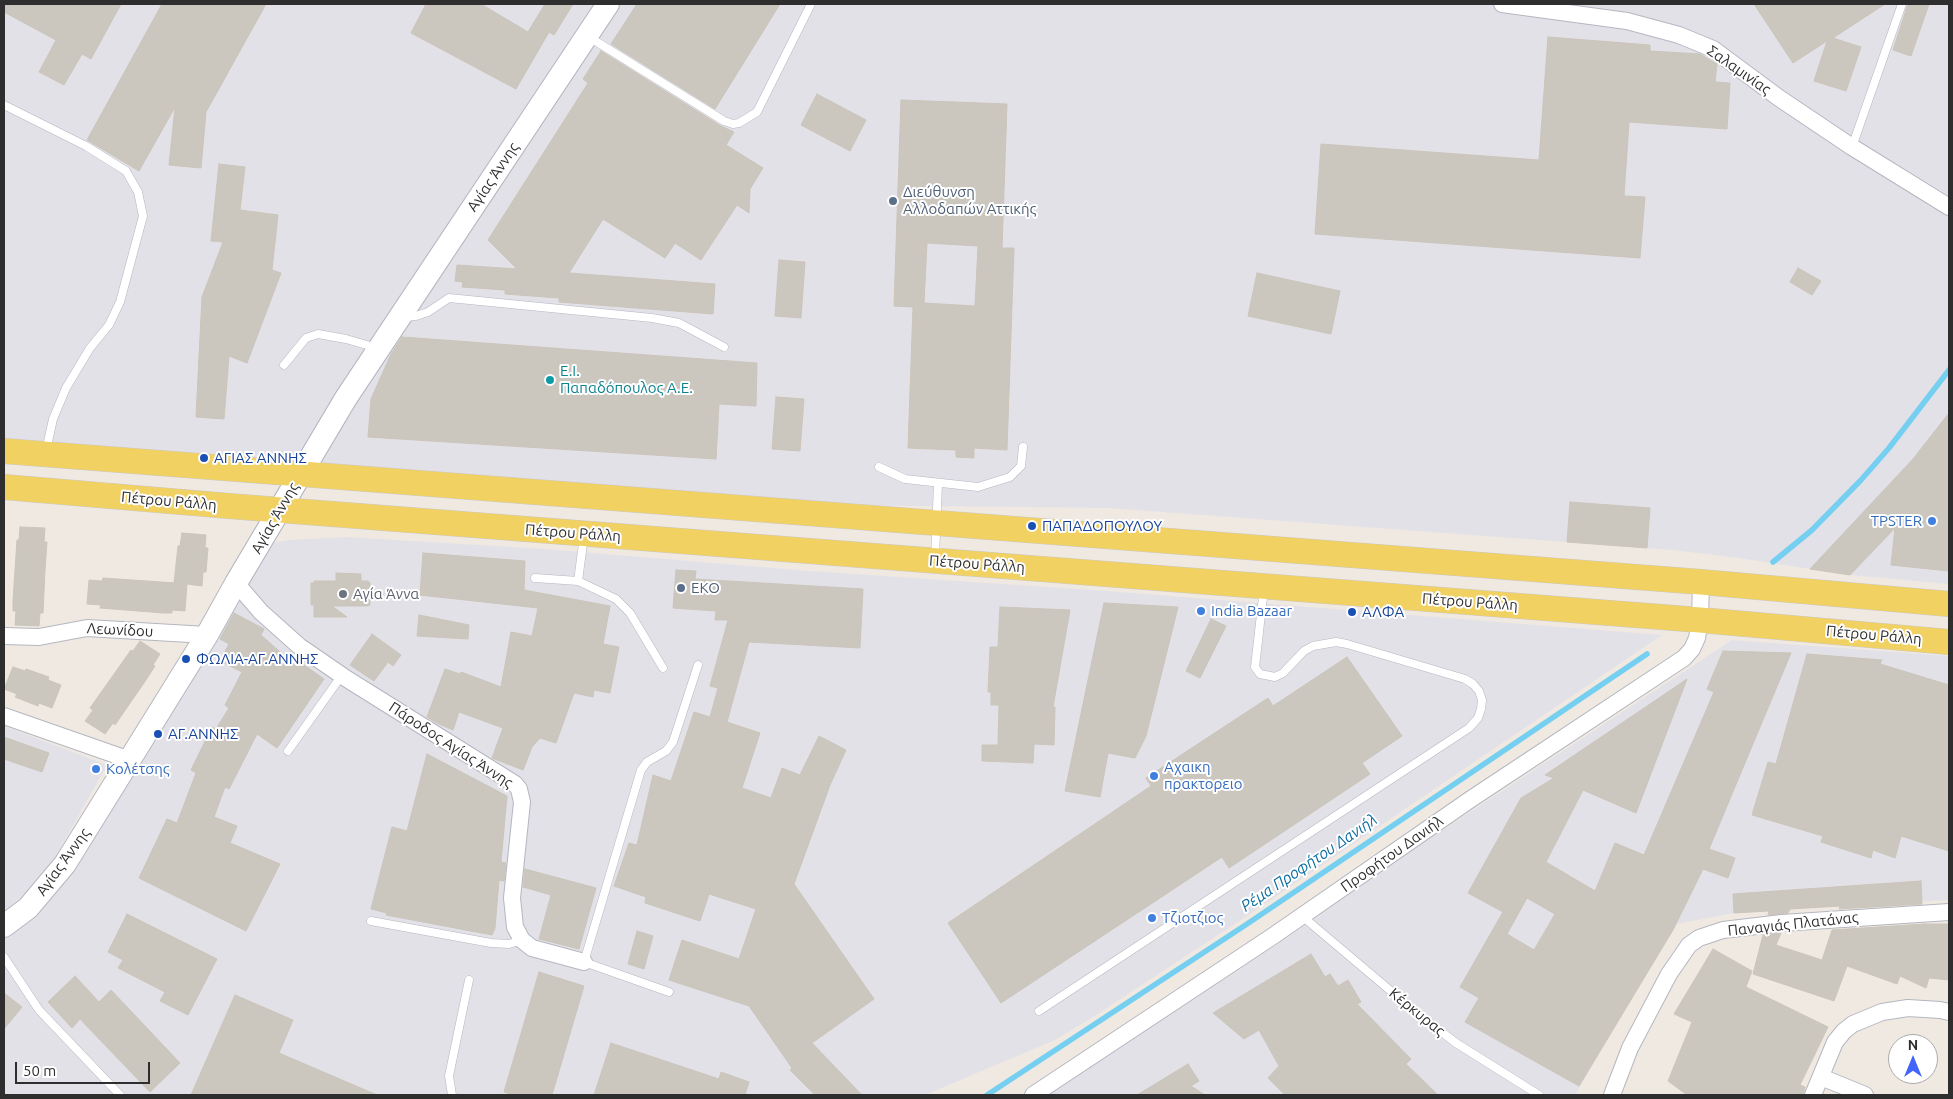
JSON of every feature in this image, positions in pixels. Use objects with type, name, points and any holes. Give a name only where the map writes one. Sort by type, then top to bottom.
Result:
[{"type":"main road","points":[[4,451],[1701,582],[1949,604]]},
{"type":"main road","name":"Πέτρου Ράλλη","points":[[4,487],[584,534],[1700,620],[1949,642]]},
{"type":"street","name":"Αγίας Άννης","points":[[4,926],[28,908],[57,876],[207,636],[236,583],[346,398],[608,4]]},
{"type":"street","name":"Σαλαμινίας","points":[[1502,4],[1627,21],[1679,35],[1713,49],[1779,98],[1852,147],[1949,207]]},
{"type":"street","name":"Προφήτου Δανιήλ","points":[[1033,1095],[1684,658],[1692,649],[1697,638],[1700,620],[1701,582]]},
{"type":"street","name":"Πάροδος Αγίας Άννης","points":[[236,583],[277,628],[342,675],[511,780],[519,789],[522,802],[512,898],[513,919],[522,940]]},
{"type":"street","name":"Λεωνίδου","points":[[4,636],[39,637],[87,628],[207,636]]},
{"type":"street","points":[[4,716],[130,760]]},
{"type":"street","name":"Παναγιάς Πλατάνας","points":[[1612,1095],[1630,1048],[1669,974],[1689,945],[1699,938],[1723,930],[1782,923],[1949,912]]},
{"type":"street","points":[[522,940],[532,948],[584,962]]},
{"type":"street","points":[[1813,1095],[1836,1042],[1844,1032],[1866,1017],[1882,1012],[1908,1008],[1949,1012]]},
{"type":"street","points":[[1820,1077],[1865,1095]]},
{"type":"lane","points":[[587,36],[724,121],[733,124],[739,123],[757,112],[810,4]]},
{"type":"lane","points":[[1852,147],[1902,4]]},
{"type":"lane","points":[[4,106],[86,146],[126,170],[138,192],[143,216],[120,302],[109,325],[90,348],[66,388],[53,419],[46,454]]},
{"type":"lane","points":[[400,317],[416,316],[428,312],[449,298],[661,319],[679,323],[724,347]]},
{"type":"lane","points":[[284,365],[306,338],[318,334],[346,339],[378,349]]},
{"type":"lane","points":[[879,467],[905,479],[978,487],[1010,477],[1021,466],[1023,447]]},
{"type":"lane","points":[[935,560],[938,483]]},
{"type":"lane","points":[[578,581],[584,534]]},
{"type":"lane","points":[[535,578],[578,581],[616,599],[626,609],[662,668]]},
{"type":"lane","points":[[1039,1011],[1469,728],[1478,718],[1482,709],[1479,691],[1465,679],[1347,644],[1330,643],[1313,646],[1304,651],[1283,673],[1274,677],[1260,674],[1255,667],[1264,586]]},
{"type":"lane","points":[[669,992],[584,962],[641,770],[647,762],[666,751],[673,742],[698,665]]},
{"type":"lane","points":[[288,751],[342,675]]},
{"type":"lane","name":"Κέρκυρας","points":[[1302,916],[1448,1037],[1540,1095]]},
{"type":"lane","points":[[371,921],[491,943],[509,944],[522,940]]},
{"type":"lane","points":[[4,957],[39,1010],[120,1095]]},
{"type":"lane","points":[[452,1095],[448,1076],[469,980]]},
{"type":"shaded area","points":[[4,4],[1949,4],[1949,584],[1850,575],[1673,550],[1109,508],[822,505],[4,444]]},
{"type":"shaded area","points":[[346,537],[545,549],[810,571],[1107,591],[1662,635],[1244,918],[1090,1019],[1055,1040],[925,1095],[4,1095],[4,937],[272,543],[290,540]]},
{"type":"shaded area","points":[[1732,640],[1949,656],[1949,900],[1734,913],[1676,924],[1575,1095],[1048,1095],[1287,938],[1391,864]]},
{"type":"shaded area","points":[[4,726],[107,765],[53,861],[26,893],[4,912]]},
{"type":"building","points":[[4,4],[121,4],[91,59],[82,54],[64,85],[39,72],[56,40],[4,12]]},
{"type":"building","points":[[162,4],[266,4],[206,112],[201,168],[169,165],[175,107],[139,171],[87,140]]},
{"type":"building","points":[[426,4],[481,4],[528,32],[545,4],[573,4],[554,35],[549,32],[516,89],[411,33]]},
{"type":"building","points":[[637,4],[780,4],[715,109],[611,44]]},
{"type":"building","points":[[1754,4],[1885,4],[1833,38],[1861,47],[1846,91],[1814,81],[1827,41],[1793,63]]},
{"type":"building","points":[[1908,4],[1929,4],[1911,56],[1893,50]]},
{"type":"building","points":[[1548,37],[1650,45],[1650,51],[1700,54],[1717,64],[1715,82],[1730,83],[1727,129],[1629,122],[1624,196],[1645,197],[1640,258],[1315,234],[1321,144],[1539,160]]},
{"type":"building","points":[[601,51],[721,126],[734,132],[726,145],[763,168],[750,189],[749,213],[737,205],[701,260],[675,243],[665,258],[603,219],[569,273],[715,284],[713,314],[559,302],[559,298],[505,294],[505,290],[462,287],[463,282],[455,281],[457,265],[517,269],[488,240],[588,83],[583,79]]},
{"type":"building","points":[[817,94],[866,120],[850,151],[801,125]]},
{"type":"building","points":[[901,100],[1007,104],[1002,248],[1014,248],[1007,450],[974,448],[974,458],[956,457],[956,450],[908,448],[913,307],[894,306]],"holes":[[[927,243],[978,246],[975,306],[924,303]]]},
{"type":"building","points":[[219,164],[245,167],[240,210],[278,215],[272,270],[281,273],[247,363],[229,356],[224,419],[196,417],[202,297],[223,242],[211,241]]},
{"type":"building","points":[[779,260],[805,262],[801,318],[775,316]]},
{"type":"building","points":[[1798,268],[1821,281],[1812,295],[1790,282]]},
{"type":"building","points":[[1257,273],[1340,291],[1331,334],[1248,316]]},
{"type":"building","name":"Ε.Ι. Παπαδόπουλος Α.Ε.","points":[[402,337],[757,363],[756,406],[719,404],[716,459],[368,437],[371,399],[391,354]]},
{"type":"building","points":[[776,397],[804,399],[800,451],[772,449]]},
{"type":"building","points":[[1949,413],[1949,571],[1891,565],[1895,528],[1850,575],[1810,569],[1913,459]]},
{"type":"building","points":[[1570,502],[1650,508],[1647,548],[1567,542]]},
{"type":"building","points":[[20,527],[45,528],[44,542],[47,542],[43,613],[40,613],[39,626],[15,625],[16,611],[13,611],[13,600],[17,540],[19,540]]},
{"type":"building","points":[[182,533],[206,535],[205,548],[208,548],[206,572],[203,572],[202,586],[187,584],[185,611],[172,610],[172,613],[163,613],[100,608],[101,605],[87,604],[89,580],[102,581],[103,578],[174,583],[178,546],[180,546]]},
{"type":"building","points":[[423,553],[525,561],[524,590],[610,606],[603,644],[619,647],[610,693],[594,690],[593,697],[574,693],[556,743],[540,738],[532,747],[523,770],[492,758],[503,728],[459,712],[453,730],[427,717],[445,669],[460,674],[461,672],[501,687],[511,632],[532,636],[538,608],[420,595]]},
{"type":"building","points":[[676,570],[696,571],[695,579],[863,589],[860,648],[749,642],[727,722],[760,733],[742,788],[771,798],[782,768],[800,775],[819,736],[846,750],[830,785],[794,884],[874,999],[812,1043],[862,1095],[815,1095],[790,1070],[792,1068],[749,1006],[669,980],[682,940],[739,959],[756,909],[709,894],[700,921],[645,903],[646,897],[614,886],[629,843],[637,845],[653,775],[671,781],[694,712],[710,717],[718,688],[710,686],[728,620],[715,620],[716,611],[673,608]]},
{"type":"building","name":"Αγία Άννα","points":[[336,573],[361,574],[361,581],[368,581],[370,588],[384,594],[370,599],[370,605],[368,606],[332,606],[347,617],[314,617],[314,605],[311,605],[311,583],[314,583],[314,581],[336,581]]},
{"type":"building","points":[[1104,603],[1178,607],[1146,736],[1135,758],[1108,753],[1100,797],[1065,791]]},
{"type":"building","points":[[1000,607],[1070,610],[1053,707],[1055,707],[1054,745],[1034,744],[1033,763],[982,761],[982,745],[998,745],[999,705],[991,705],[991,692],[988,692],[990,647],[998,647]]},
{"type":"building","points":[[234,613],[264,629],[261,635],[297,667],[300,662],[324,679],[277,748],[257,734],[229,789],[225,787],[214,817],[237,826],[230,843],[280,864],[246,931],[139,878],[167,819],[177,823],[196,773],[191,770],[212,727],[216,729],[229,708],[225,705],[242,672],[220,661],[229,644],[220,639]]},
{"type":"building","points":[[419,615],[469,625],[468,639],[417,636]]},
{"type":"building","points":[[1211,619],[1226,626],[1200,678],[1186,671]]},
{"type":"building","points":[[372,634],[401,655],[393,666],[388,662],[374,681],[350,665]]},
{"type":"building","points":[[140,641],[160,654],[146,680],[115,725],[113,723],[105,734],[85,721],[93,710],[90,708],[131,650],[133,651]]},
{"type":"building","points":[[1723,651],[1791,653],[1709,849],[1735,858],[1728,878],[1703,869],[1673,930],[1579,1086],[1465,1022],[1479,998],[1460,987],[1503,912],[1468,893],[1521,798],[1554,778],[1545,775],[1687,679],[1636,813],[1583,790],[1546,862],[1595,891],[1615,843],[1644,855],[1714,692],[1707,689]],"holes":[[[1527,898],[1555,914],[1534,950],[1507,934]]]},
{"type":"building","points":[[1807,654],[1882,660],[1880,664],[1949,685],[1949,851],[1901,836],[1895,858],[1873,850],[1871,858],[1821,842],[1823,836],[1752,815],[1768,762],[1776,764]]},
{"type":"building","points":[[1347,657],[1402,736],[1362,763],[1370,774],[1229,868],[1222,857],[1001,1003],[948,923],[1151,786],[1146,778],[1268,698],[1273,706]]},
{"type":"building","points":[[13,667],[25,671],[26,669],[49,677],[48,680],[61,685],[52,708],[39,703],[38,706],[15,697],[17,694],[4,689]]},
{"type":"building","points":[[4,737],[49,753],[42,772],[4,759]]},
{"type":"building","points":[[427,754],[507,796],[501,862],[506,863],[504,881],[499,880],[495,928],[492,935],[386,915],[387,913],[371,909],[392,827],[407,831]]},
{"type":"building","points":[[525,869],[596,888],[579,949],[539,939],[551,895],[523,887]]},
{"type":"building","points":[[1921,881],[1922,904],[1839,909],[1840,906],[1790,909],[1788,913],[1768,915],[1769,911],[1734,913],[1733,894]]},
{"type":"building","points":[[127,914],[217,959],[188,1015],[160,1001],[165,992],[118,968],[123,960],[108,952]]},
{"type":"building","points":[[1949,924],[1949,980],[1929,978],[1926,988],[1900,976],[1897,984],[1847,966],[1834,1001],[1753,974],[1763,935],[1781,933],[1776,945],[1822,960],[1832,930]]},
{"type":"building","points":[[637,931],[653,936],[644,969],[628,964]]},
{"type":"building","points":[[1713,949],[1752,971],[1746,987],[1828,1027],[1800,1085],[1805,1087],[1803,1095],[1687,1095],[1668,1081],[1692,1022],[1674,1014]]},
{"type":"building","points":[[1311,954],[1325,977],[1330,974],[1338,986],[1348,980],[1361,1002],[1357,1004],[1411,1059],[1406,1064],[1438,1095],[1285,1095],[1268,1078],[1279,1066],[1259,1030],[1244,1039],[1213,1013]]},
{"type":"building","points":[[539,972],[584,986],[552,1095],[514,1095],[504,1092]]},
{"type":"building","points":[[75,976],[99,1002],[111,990],[180,1063],[150,1092],[80,1019],[72,1028],[48,1002]]},
{"type":"building","points":[[4,993],[22,1007],[4,1029]]},
{"type":"building","points":[[235,995],[293,1020],[279,1053],[377,1095],[191,1095]]},
{"type":"building","points":[[611,1043],[719,1079],[721,1072],[749,1082],[745,1095],[594,1095]]},
{"type":"building","points":[[1188,1064],[1199,1081],[1191,1086],[1205,1095],[1137,1095]]},
{"type":"waterway","name":"Ρέμα Προφήτου Δανιήλ","points":[[1773,562],[1812,530],[1861,480],[1889,448],[1949,370]]},
{"type":"waterway","name":"Ρέμα Προφήτου Δανιήλ","points":[[987,1095],[1247,924],[1647,654]]},
{"type":"place","name":"Διεύθυνση Αλλοδαπών Αττικής","points":[[893,201]]},
{"type":"place","name":"Ε.Ι. Παπαδόπουλος Α.Ε.","points":[[550,380]]},
{"type":"place","name":"ΑΓΙΑΣ ΑΝΝΗΣ","points":[[204,458]]},
{"type":"place","name":"TPSTER","points":[[1932,521]]},
{"type":"place","name":"ΠΑΠΑΔΟΠΟΥΛΟΥ","points":[[1032,526]]},
{"type":"place","name":"EKO","points":[[681,588]]},
{"type":"place","name":"Αγία Άννα","points":[[343,594]]},
{"type":"place","name":"India Bazaar","points":[[1201,611]]},
{"type":"place","name":"ΑΛΦΑ","points":[[1352,612]]},
{"type":"place","name":"ΦΩΛΙΑ-ΑΓ.ΑΝΝΗΣ","points":[[186,659]]},
{"type":"place","name":"ΑΓ.ΑΝΝΗΣ","points":[[158,734]]},
{"type":"place","name":"Κολέτσης","points":[[96,769]]},
{"type":"place","name":"Αχαικη πρακτορειο","points":[[1154,776]]},
{"type":"place","name":"Τζιοτζιος","points":[[1152,918]]}]
